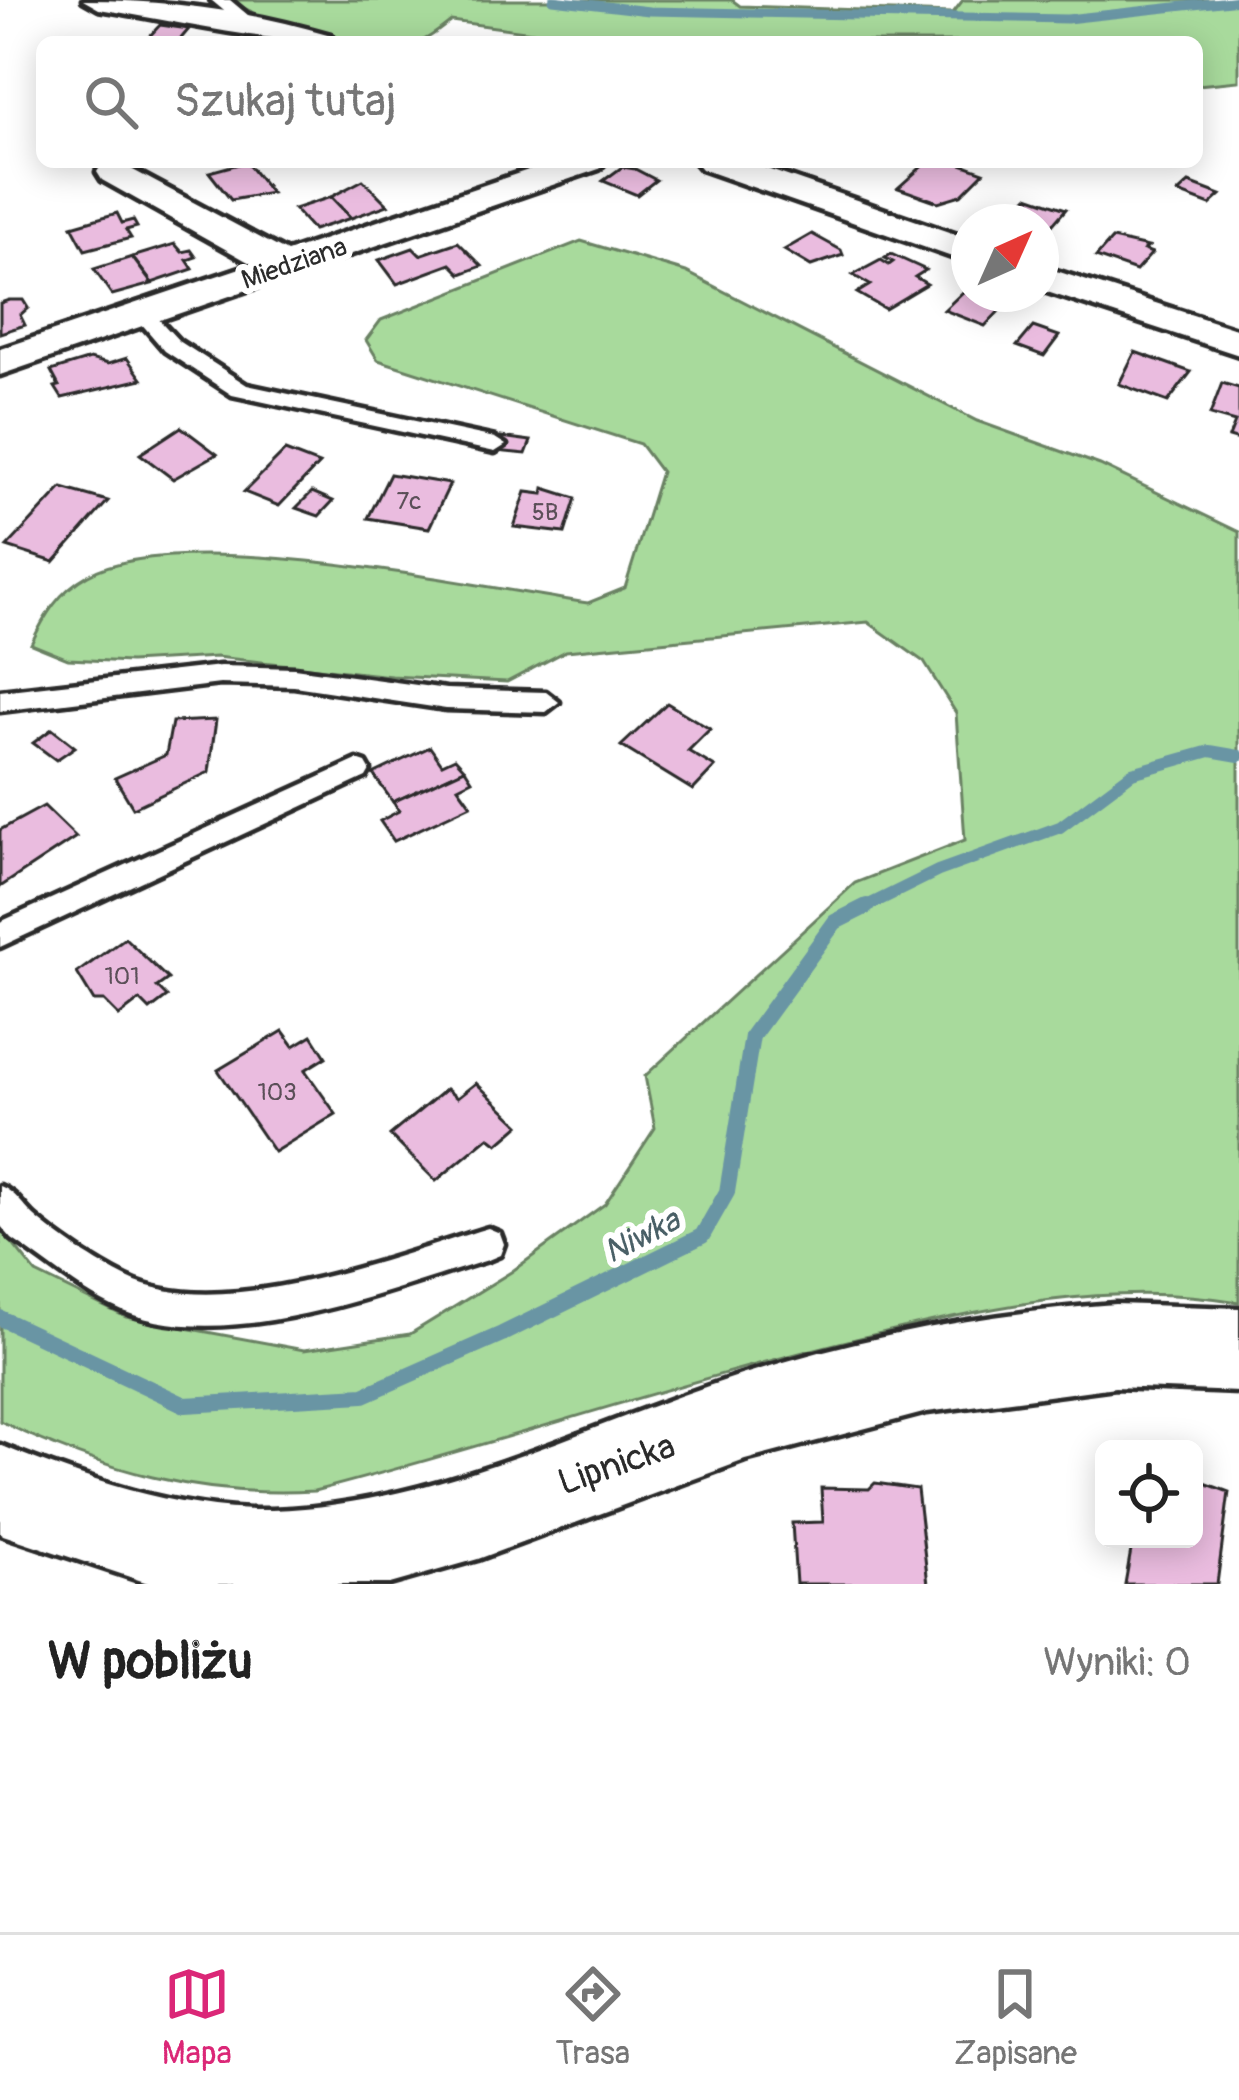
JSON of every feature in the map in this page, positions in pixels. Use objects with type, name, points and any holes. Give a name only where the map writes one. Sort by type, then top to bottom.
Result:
[{"type":"street","points":[[99,0],[247,21],[299,36]]},
{"type":"street","name":"Miedziana","points":[[0,363],[570,168]]},
{"type":"street","points":[[729,168],[951,246]]},
{"type":"street","points":[[115,172],[284,266]]},
{"type":"street","points":[[1059,283],[1239,344]]},
{"type":"street","name":"Lipnicka","points":[[0,1489],[201,1551],[273,1554],[347,1546],[422,1530],[745,1417],[898,1379],[1101,1347],[1239,1350]]},
{"type":"lane","points":[[219,0],[247,21]]},
{"type":"lane","points":[[144,315],[172,346],[240,390],[495,445]]},
{"type":"lane","points":[[0,701],[220,675],[294,677],[446,699],[546,702]]},
{"type":"lane","points":[[0,935],[357,770]]},
{"type":"lane","points":[[0,1201],[24,1228],[122,1294],[207,1313],[326,1293],[488,1244]]},
{"type":"green space","points":[[229,0],[732,0],[740,6],[953,13],[963,0],[1239,0],[1239,81],[1203,84],[1203,36],[562,36],[451,21],[431,36],[318,36]]},
{"type":"green space","points":[[581,241],[686,272],[977,421],[1100,465],[1239,532],[1239,1302],[1191,1296],[1096,1296],[954,1317],[723,1374],[314,1491],[232,1490],[152,1477],[76,1454],[0,1421],[0,1228],[36,1273],[126,1317],[304,1350],[410,1334],[511,1272],[605,1204],[655,1128],[645,1076],[855,883],[965,840],[956,713],[924,662],[868,622],[566,651],[507,682],[391,676],[216,657],[130,662],[68,659],[31,644],[61,596],[88,575],[132,561],[190,555],[331,564],[588,603],[625,588],[661,472],[640,444],[378,360],[366,340],[381,320]]},
{"type":"building","points":[[160,25],[189,29],[183,36],[150,36]]},
{"type":"building","points":[[251,168],[271,193],[231,200],[209,172]]},
{"type":"building","points":[[621,168],[635,169],[656,180],[637,195],[603,181]]},
{"type":"building","points":[[920,168],[984,172],[961,195],[938,202],[898,188]]},
{"type":"building","points":[[363,180],[388,205],[351,218],[331,197]]},
{"type":"building","points":[[1189,183],[1221,195],[1210,205],[1178,193]]},
{"type":"building","points":[[1028,196],[1051,204],[1021,204]]},
{"type":"building","points":[[331,197],[351,218],[313,230],[294,209]]},
{"type":"building","points":[[117,213],[122,223],[133,220],[137,227],[126,230],[131,238],[85,250],[72,226]]},
{"type":"building","points":[[812,234],[843,255],[811,266],[784,250]]},
{"type":"building","points":[[1112,239],[1148,247],[1144,250],[1152,253],[1136,271],[1096,257]]},
{"type":"building","points":[[458,242],[482,266],[461,274],[451,264],[397,284],[379,260],[413,248],[420,255]]},
{"type":"building","points":[[175,244],[182,252],[191,250],[196,257],[187,260],[193,269],[152,283],[132,257]]},
{"type":"building","points":[[891,254],[926,270],[915,277],[927,284],[885,309],[857,293],[870,285],[853,275],[881,260],[889,265],[893,262],[885,258]]},
{"type":"building","points":[[132,257],[152,284],[112,295],[94,269]]},
{"type":"building","points":[[23,300],[28,308],[20,315],[25,325],[0,333],[0,303]]},
{"type":"building","points":[[951,303],[951,312],[998,312],[985,326],[944,310]]},
{"type":"building","points":[[1033,327],[1059,336],[1044,356],[1017,346]]},
{"type":"building","points":[[1135,352],[1191,372],[1168,402],[1119,384]]},
{"type":"building","points":[[127,358],[142,379],[62,398],[55,387],[59,386],[51,371],[90,359],[108,364]]},
{"type":"building","points":[[1222,383],[1239,388],[1239,440],[1229,437],[1235,422],[1210,415]]},
{"type":"building","points":[[181,427],[217,454],[173,479],[140,454]]},
{"type":"building","points":[[501,437],[531,441],[526,454],[496,451]]},
{"type":"building","points":[[285,451],[319,464],[279,506],[244,492]]},
{"type":"building","points":[[390,474],[450,484],[429,528],[368,518]]},
{"type":"building","points":[[62,488],[108,501],[54,562],[7,547]]},
{"type":"building","points":[[544,488],[576,498],[565,533],[514,527],[526,492],[543,494]]},
{"type":"building","points":[[312,492],[333,501],[319,516],[296,508]]},
{"type":"building","points":[[667,703],[710,729],[688,751],[715,767],[693,790],[621,746]]},
{"type":"building","points":[[216,720],[209,772],[133,808],[115,778],[166,755],[172,722]]},
{"type":"building","points":[[52,729],[75,747],[56,760],[33,743]]},
{"type":"building","points":[[430,747],[442,764],[455,758],[465,769],[393,802],[373,774]]},
{"type":"building","points":[[465,769],[472,780],[458,787],[471,805],[394,841],[380,821],[399,811],[393,802]]},
{"type":"building","points":[[44,806],[76,837],[0,887],[0,830]]},
{"type":"building","points":[[125,938],[168,979],[157,987],[167,997],[150,1010],[140,1000],[119,1016],[104,1001],[94,1001],[77,973]]},
{"type":"building","points":[[283,1031],[294,1046],[312,1035],[326,1057],[305,1070],[336,1114],[274,1152],[218,1070]]},
{"type":"building","points":[[476,1083],[520,1125],[498,1144],[489,1137],[436,1181],[390,1135],[446,1089],[457,1098]]},
{"type":"building","points":[[1203,1482],[1229,1492],[1217,1584],[1125,1584],[1131,1548],[1203,1548]]},
{"type":"building","points":[[875,1483],[917,1489],[928,1584],[796,1584],[792,1523],[823,1522],[821,1488],[869,1489]]},
{"type":"waterway","points":[[553,0],[649,11],[1067,19],[1239,0]]},
{"type":"waterway","name":"Niwka","points":[[861,909],[938,871],[1060,827],[1132,773],[1210,751],[1239,756]]},
{"type":"waterway","name":"Niwka","points":[[861,909],[867,906]]},
{"type":"waterway","name":"Niwka","points":[[0,1318],[185,1405],[364,1395],[502,1334],[702,1236],[727,1192],[752,1036],[835,922],[861,909]]}]
